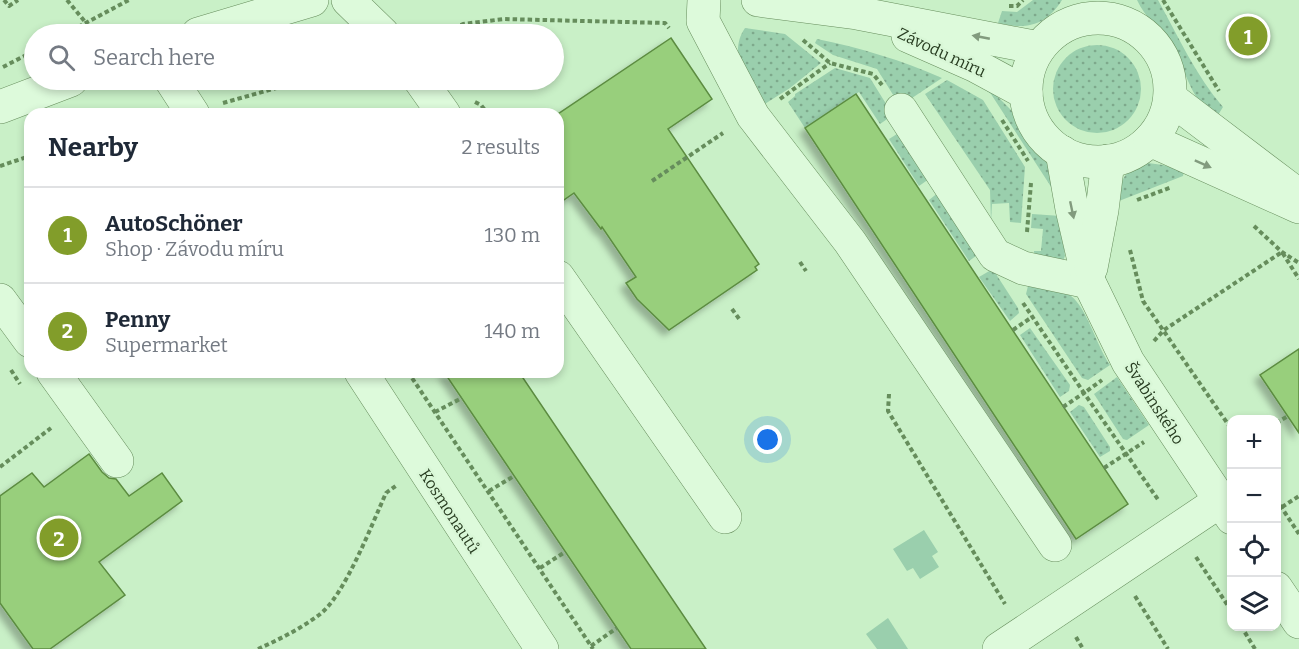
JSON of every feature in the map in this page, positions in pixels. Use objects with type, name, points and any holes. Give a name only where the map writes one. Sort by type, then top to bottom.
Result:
[{"type":"street","points":[[232,24],[312,0]]},
{"type":"street","points":[[348,0],[373,24]]},
{"type":"street","points":[[704,0],[703,21],[753,116],[850,242],[1055,545]]},
{"type":"street","name":"Závodu míru","points":[[758,0],[857,13],[1039,48]]},
{"type":"street","points":[[1078,11],[1100,18],[1122,11],[1160,52],[1169,75],[1170,98],[1163,121],[1150,140],[1130,154],[1108,161],[1084,160],[1062,152],[1043,137],[1031,117],[1026,93],[1029,69],[1039,48],[1078,11]]},
{"type":"street","name":"Závodu míru","points":[[857,13],[976,66],[1026,93]]},
{"type":"street","points":[[0,107],[45,90]]},
{"type":"street","points":[[182,90],[202,108]]},
{"type":"street","points":[[427,90],[440,108]]},
{"type":"street","points":[[1170,98],[1299,196]]},
{"type":"street","points":[[894,100],[994,255],[1023,268],[1089,282],[1108,161]]},
{"type":"street","points":[[1150,140],[1299,207]]},
{"type":"street","name":"Švabinského","points":[[1062,152],[1072,209],[1089,282],[1128,362],[1226,510]]},
{"type":"street","points":[[564,286],[725,517]]},
{"type":"street","points":[[0,300],[24,333]]},
{"type":"street","points":[[57,378],[117,461]]},
{"type":"street","name":"Kosmonautů","points":[[365,378],[542,649]]},
{"type":"street","points":[[1011,641],[1178,528],[1226,510]]},
{"type":"street","points":[[1281,595],[1299,622]]},
{"type":"path","points":[[4,0],[9,6],[18,0]]},
{"type":"path","points":[[67,0],[86,23],[129,0]]},
{"type":"path","points":[[1163,0],[1220,94]]},
{"type":"path","points":[[463,24],[504,19],[665,23],[672,32]]},
{"type":"path","points":[[797,35],[830,63],[873,74],[894,100]]},
{"type":"path","points":[[0,69],[24,56]]},
{"type":"path","points":[[793,91],[830,63]]},
{"type":"path","points":[[211,108],[271,90]]},
{"type":"path","points":[[1000,117],[1031,166]]},
{"type":"path","points":[[652,181],[727,130]]},
{"type":"path","points":[[0,166],[24,158]]},
{"type":"path","points":[[1128,203],[1180,184]]},
{"type":"path","points":[[1249,222],[1282,252],[1299,263]]},
{"type":"path","points":[[1128,245],[1143,301],[1227,423]]},
{"type":"path","points":[[1282,252],[1299,279]]},
{"type":"path","points":[[1164,330],[1282,252]]},
{"type":"path","points":[[800,262],[806,271]]},
{"type":"path","points":[[1020,298],[1178,528],[1227,604]]},
{"type":"path","points":[[732,309],[740,320]]},
{"type":"path","points":[[1013,330],[1032,317]]},
{"type":"path","points":[[412,378],[592,647],[617,628]]},
{"type":"path","points":[[1063,407],[1103,380]]},
{"type":"path","points":[[889,394],[888,411],[1011,641]]},
{"type":"path","points":[[435,412],[462,398]]},
{"type":"path","points":[[1281,420],[1288,416]]},
{"type":"path","points":[[1104,468],[1170,425]]},
{"type":"path","points":[[0,467],[51,428]]},
{"type":"path","points":[[258,649],[321,614],[343,585],[386,494],[455,441]]},
{"type":"path","points":[[489,491],[514,476]]},
{"type":"path","points":[[1299,496],[1282,507],[1299,534]]},
{"type":"path","points":[[540,568],[565,552]]},
{"type":"path","points":[[1118,569],[1168,649]]},
{"type":"path","points":[[1244,631],[1255,649]]},
{"type":"green space","points":[[1033,0],[1062,0],[1049,16],[1034,24],[1018,26],[998,23],[1002,11],[1017,12]]},
{"type":"green space","points":[[1137,0],[1158,0],[1196,69],[1223,107],[1215,120],[1194,94],[1176,54]]},
{"type":"green space","points":[[745,28],[785,34],[821,63],[790,88],[760,107],[741,69],[738,48]]},
{"type":"green space","points":[[817,39],[881,55],[942,78],[900,106],[877,69],[833,55],[815,43]]},
{"type":"green space","points":[[1097,45],[1122,52],[1134,64],[1141,89],[1134,114],[1122,126],[1097,133],[1072,126],[1060,114],[1053,89],[1060,64],[1072,52]]},
{"type":"green space","points":[[835,68],[870,78],[893,115],[880,124],[859,92],[805,128],[788,102],[795,94]]},
{"type":"green space","points":[[947,80],[983,100],[1025,167],[1021,223],[1010,222],[1009,203],[992,204],[991,222],[990,190],[925,94]]},
{"type":"green space","points":[[982,87],[989,88],[1011,110],[1048,165],[1057,196],[991,94]]},
{"type":"green space","points":[[897,134],[929,179],[919,186],[889,139]]},
{"type":"green space","points":[[1148,163],[1184,171],[1183,176],[1119,201],[1125,176],[1133,169]]},
{"type":"green space","points":[[939,192],[976,256],[969,261],[929,200]]},
{"type":"green space","points":[[1032,214],[1061,216],[1065,256],[1062,263],[1034,256],[1034,251],[1041,251],[1043,229],[1031,228]]},
{"type":"green space","points":[[991,270],[994,271],[1018,308],[1019,313],[1010,321],[979,277]]},
{"type":"green space","points":[[1036,284],[1063,291],[1077,302],[1110,365],[1088,380],[1082,378],[1026,294],[1028,286]]},
{"type":"green space","points":[[1030,328],[1070,385],[1069,391],[1060,397],[1020,335]]},
{"type":"green space","points":[[1117,377],[1149,425],[1127,440],[1123,439],[1094,394]]},
{"type":"green space","points":[[1079,405],[1084,407],[1110,447],[1110,451],[1100,457],[1070,412]]},
{"type":"green space","points":[[924,530],[938,552],[932,556],[939,567],[920,579],[913,568],[907,571],[893,549]]},
{"type":"green space","points":[[888,618],[908,649],[877,649],[866,634]]},
{"type":"building","points":[[671,38],[712,99],[668,129],[759,264],[755,267],[757,270],[669,330],[637,299],[626,283],[636,277],[602,227],[601,229],[574,193],[564,200],[564,110]]},
{"type":"building","points":[[856,94],[1128,504],[1076,539],[805,128]]},
{"type":"building","points":[[1299,349],[1299,433],[1260,375]]},
{"type":"building","points":[[448,378],[523,378],[706,649],[631,649]]},
{"type":"building","points":[[89,454],[102,472],[109,478],[116,479],[129,496],[162,473],[182,501],[99,562],[125,595],[50,649],[33,649],[0,603],[0,496],[32,473],[44,487]]},
{"type":"place","name":"AutoSchöner","points":[[1248,36]]},
{"type":"place","name":"Penny","points":[[59,538]]}]
